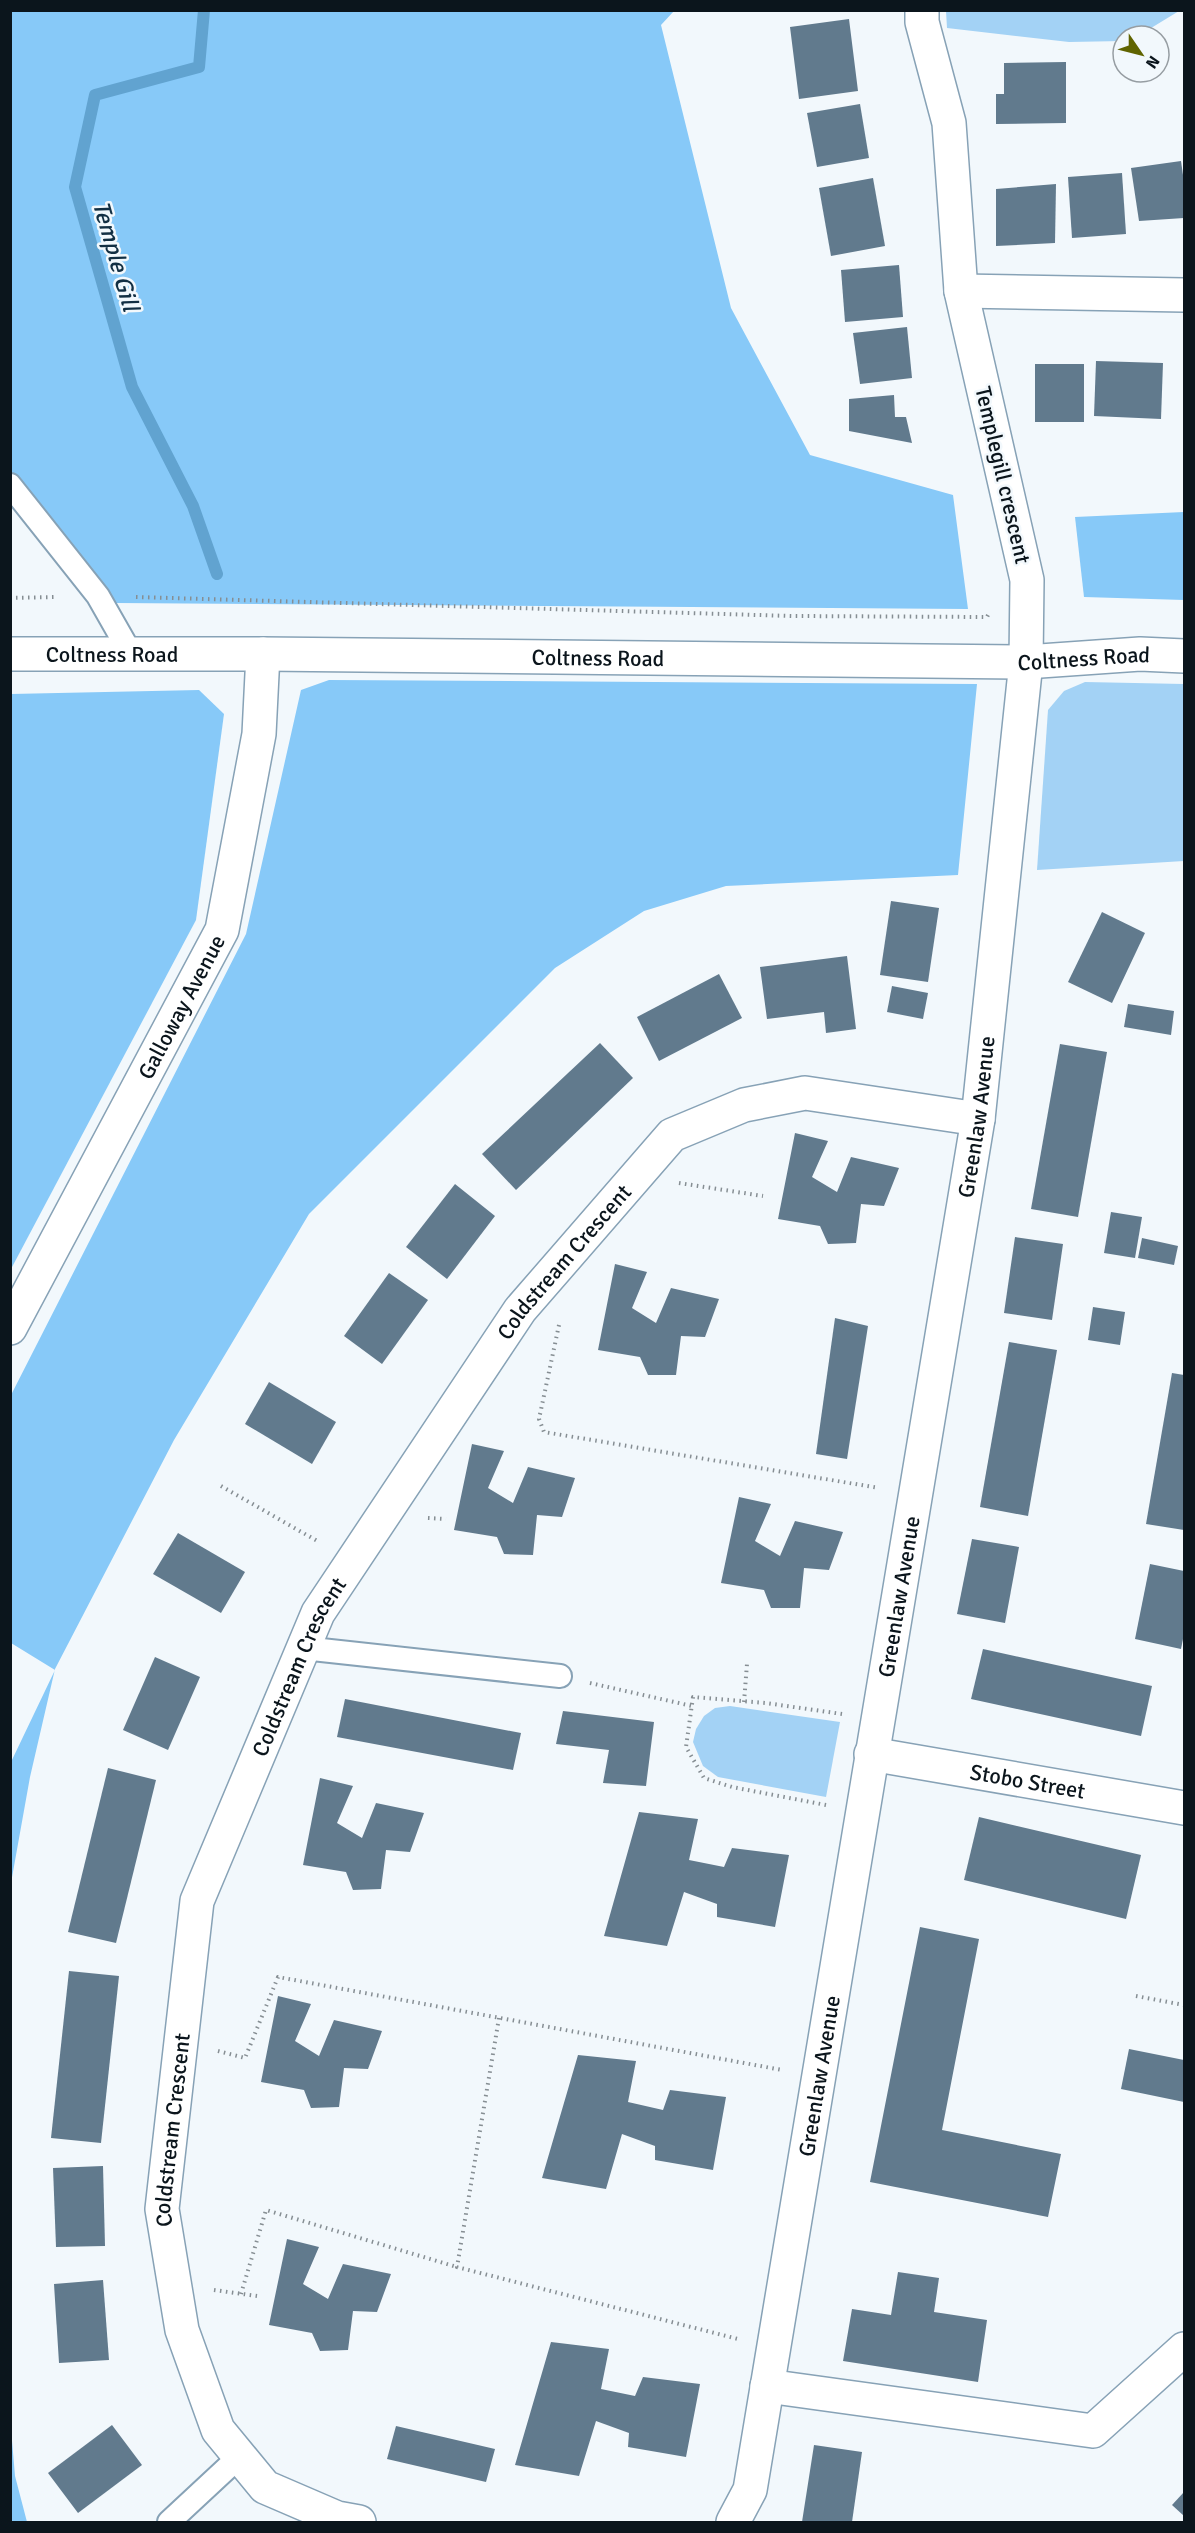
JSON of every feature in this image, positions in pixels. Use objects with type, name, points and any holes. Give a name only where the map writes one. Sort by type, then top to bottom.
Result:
[{"type":"street","name":"Templegill crescent","points":[[922,10],[922,22],[949,123],[962,291],[1027,580],[1026,662]]},
{"type":"street","points":[[962,291],[1185,295]]},
{"type":"street","name":"Coltness Road","points":[[10,654],[263,654],[1026,662],[1140,654],[1185,656]]},
{"type":"street","name":"Galloway Avenue","points":[[10,1328],[222,930],[259,734],[263,654]]},
{"type":"street","name":"Greenlaw Avenue","points":[[733,2523],[750,2490],[978,1119],[1026,662]]},
{"type":"street","name":"Coldstream Crescent","points":[[359,2523],[337,2518],[265,2487],[218,2430],[182,2330],[162,2209],[197,1901],[318,1613],[520,1310],[672,1135],[744,1104],[805,1093],[978,1119]]},
{"type":"street","name":"Stobo Street","points":[[871,1754],[1185,1808]]},
{"type":"street","points":[[767,2386],[1093,2431],[1185,2349]]},
{"type":"lane","points":[[10,485],[98,596],[131,654]]},
{"type":"lane","points":[[303,1648],[560,1676]]},
{"type":"lane","points":[[169,2523],[240,2456]]},
{"type":"path","points":[[10,598],[98,596],[792,616],[987,617],[989,607]]},
{"type":"path","points":[[637,1176],[763,1196]]},
{"type":"path","points":[[534,1294],[562,1309],[539,1419],[544,1432],[915,1494]]},
{"type":"path","points":[[221,1486],[352,1561]]},
{"type":"path","points":[[744,1702],[747,1664]]},
{"type":"path","points":[[560,1676],[692,1706]]},
{"type":"path","points":[[862,1813],[732,1787],[704,1778],[686,1747],[693,1697],[877,1718]]},
{"type":"path","points":[[181,2040],[245,2058],[278,1977],[818,2076]]},
{"type":"path","points":[[1136,1996],[1185,2006]]},
{"type":"path","points":[[457,2267],[500,2018]]},
{"type":"path","points":[[241,2294],[266,2210],[457,2267],[773,2348]]},
{"type":"shaded area","points":[[1179,10],[1158,24],[1111,24],[1111,41],[1069,42],[947,28],[946,11]]},
{"type":"shaded area","points":[[11,11],[674,11],[661,25],[731,308],[810,455],[953,495],[968,609],[116,603],[83,569],[11,479]]},
{"type":"shaded area","points":[[1184,512],[1184,600],[1084,597],[1075,517]]},
{"type":"shaded area","points":[[329,680],[977,684],[958,875],[726,886],[644,911],[555,968],[309,1214],[174,1440],[55,1670],[11,1643],[11,1395],[246,934],[301,690]]},
{"type":"shaded area","points":[[1085,682],[1184,684],[1184,861],[1037,870],[1048,710],[1064,691]]},
{"type":"shaded area","points":[[199,690],[224,714],[196,920],[11,1269],[11,694]]},
{"type":"shaded area","points":[[55,1671],[30,1777],[11,1883],[11,1762]]},
{"type":"shaded area","points":[[730,1706],[840,1722],[826,1797],[718,1777],[703,1766],[693,1742],[696,1729],[704,1716],[715,1708]]},
{"type":"shaded area","points":[[10,2417],[15,2476],[27,2522],[11,2522]]},
{"type":"building","points":[[849,19],[858,91],[799,99],[790,27]]},
{"type":"building","points":[[1066,62],[1066,123],[996,124],[996,94],[1004,94],[1004,63]]},
{"type":"building","points":[[860,104],[869,158],[817,167],[807,113]]},
{"type":"building","points":[[1181,161],[1184,182],[1184,218],[1139,221],[1131,168]]},
{"type":"building","points":[[1122,173],[1126,234],[1072,238],[1068,177]]},
{"type":"building","points":[[873,178],[885,246],[831,256],[819,188]]},
{"type":"building","points":[[1056,184],[1055,243],[996,246],[996,189]]},
{"type":"building","points":[[899,265],[903,317],[845,322],[841,270]]},
{"type":"building","points":[[907,327],[912,378],[860,384],[853,333]]},
{"type":"building","points":[[1096,361],[1163,363],[1161,419],[1094,416]]},
{"type":"building","points":[[1035,364],[1084,364],[1084,422],[1035,422]]},
{"type":"building","points":[[894,395],[895,417],[906,417],[912,443],[849,431],[849,399]]},
{"type":"building","points":[[891,901],[939,908],[928,982],[880,975]]},
{"type":"building","points":[[1102,912],[1145,933],[1112,1003],[1068,982]]},
{"type":"building","points":[[847,956],[856,1029],[826,1033],[824,1012],[767,1019],[760,967]]},
{"type":"building","points":[[719,974],[742,1018],[659,1061],[637,1017]]},
{"type":"building","points":[[892,986],[928,993],[923,1019],[887,1012]]},
{"type":"building","points":[[1128,1004],[1174,1011],[1171,1035],[1124,1027]]},
{"type":"building","points":[[600,1043],[633,1078],[516,1190],[482,1154]]},
{"type":"building","points":[[1060,1044],[1107,1052],[1078,1217],[1031,1209]]},
{"type":"building","points":[[795,1133],[828,1141],[812,1177],[837,1192],[851,1157],[899,1168],[884,1206],[861,1204],[856,1243],[828,1244],[820,1226],[778,1219]]},
{"type":"building","points":[[455,1184],[495,1216],[447,1279],[406,1247]]},
{"type":"building","points":[[1111,1212],[1142,1217],[1135,1258],[1104,1253]]},
{"type":"building","points":[[1015,1237],[1063,1244],[1052,1320],[1004,1313]]},
{"type":"building","points":[[1142,1238],[1178,1246],[1174,1265],[1138,1258]]},
{"type":"building","points":[[615,1264],[647,1272],[632,1308],[656,1323],[671,1288],[719,1299],[705,1337],[681,1336],[676,1375],[648,1375],[640,1357],[598,1350]]},
{"type":"building","points":[[389,1273],[428,1300],[382,1364],[344,1336]]},
{"type":"building","points":[[1093,1307],[1125,1312],[1120,1345],[1088,1340]]},
{"type":"building","points":[[835,1318],[868,1326],[847,1459],[816,1454]]},
{"type":"building","points":[[1009,1342],[1057,1350],[1028,1516],[980,1507]]},
{"type":"building","points":[[1172,1373],[1184,1375],[1184,1530],[1146,1524]]},
{"type":"building","points":[[269,1382],[336,1422],[312,1464],[245,1424]]},
{"type":"building","points":[[472,1444],[504,1451],[488,1488],[513,1503],[528,1467],[575,1478],[562,1517],[537,1515],[533,1555],[504,1554],[497,1537],[454,1530]]},
{"type":"building","points":[[739,1497],[771,1504],[755,1541],[780,1556],[795,1521],[843,1532],[829,1570],[804,1568],[800,1608],[771,1608],[764,1590],[721,1583]]},
{"type":"building","points":[[178,1533],[245,1572],[221,1613],[153,1574]]},
{"type":"building","points":[[972,1539],[1019,1547],[1005,1623],[957,1614]]},
{"type":"building","points":[[1150,1564],[1184,1571],[1184,1634],[1181,1649],[1135,1639]]},
{"type":"building","points":[[983,1649],[1152,1686],[1141,1736],[971,1699]]},
{"type":"building","points":[[155,1657],[200,1677],[168,1750],[123,1730]]},
{"type":"building","points":[[345,1699],[521,1733],[513,1770],[337,1737]]},
{"type":"building","points":[[563,1711],[654,1722],[646,1786],[603,1783],[609,1750],[556,1744]]},
{"type":"building","points":[[108,1768],[156,1780],[116,1943],[68,1932]]},
{"type":"building","points":[[320,1778],[353,1786],[337,1823],[362,1838],[376,1803],[424,1813],[410,1852],[386,1850],[381,1889],[353,1890],[346,1872],[303,1865]]},
{"type":"building","points":[[639,1812],[698,1819],[689,1860],[724,1867],[732,1848],[789,1855],[775,1927],[717,1917],[717,1904],[684,1892],[667,1946],[604,1936]]},
{"type":"building","points":[[979,1817],[1141,1855],[1126,1919],[964,1880]]},
{"type":"building","points":[[920,1927],[979,1939],[942,2130],[1061,2154],[1048,2217],[870,2182]]},
{"type":"building","points":[[69,1971],[119,1976],[101,2143],[51,2138]]},
{"type":"building","points":[[278,1996],[311,2004],[295,2041],[319,2056],[334,2020],[382,2031],[368,2069],[344,2068],[339,2107],[311,2108],[304,2090],[261,2082]]},
{"type":"building","points":[[1129,2049],[1184,2060],[1184,2102],[1121,2089]]},
{"type":"building","points":[[578,2055],[636,2061],[628,2102],[663,2110],[670,2090],[726,2097],[713,2170],[655,2160],[655,2146],[622,2134],[606,2189],[542,2178]]},
{"type":"building","points":[[103,2166],[105,2246],[56,2247],[53,2168]]},
{"type":"building","points":[[287,2239],[319,2247],[303,2284],[328,2299],[343,2264],[391,2274],[377,2312],[353,2311],[348,2350],[320,2351],[312,2333],[269,2325]]},
{"type":"building","points":[[898,2272],[939,2278],[934,2312],[987,2320],[978,2382],[843,2361],[852,2309],[891,2315]]},
{"type":"building","points":[[103,2280],[109,2360],[59,2363],[54,2284]]},
{"type":"building","points":[[551,2342],[609,2349],[601,2389],[635,2396],[643,2377],[700,2384],[686,2457],[628,2447],[629,2433],[596,2421],[579,2476],[515,2465]]},
{"type":"building","points":[[112,2425],[142,2465],[78,2513],[48,2473]]},
{"type":"building","points":[[396,2426],[495,2449],[486,2482],[387,2459]]},
{"type":"building","points":[[814,2445],[862,2452],[852,2522],[802,2522]]},
{"type":"building","points":[[1184,2492],[1184,2516],[1172,2505]]},
{"type":"waterway","name":"Temple Gill","points":[[204,10],[199,67],[95,95],[75,187],[132,387],[193,506],[217,574]]}]
